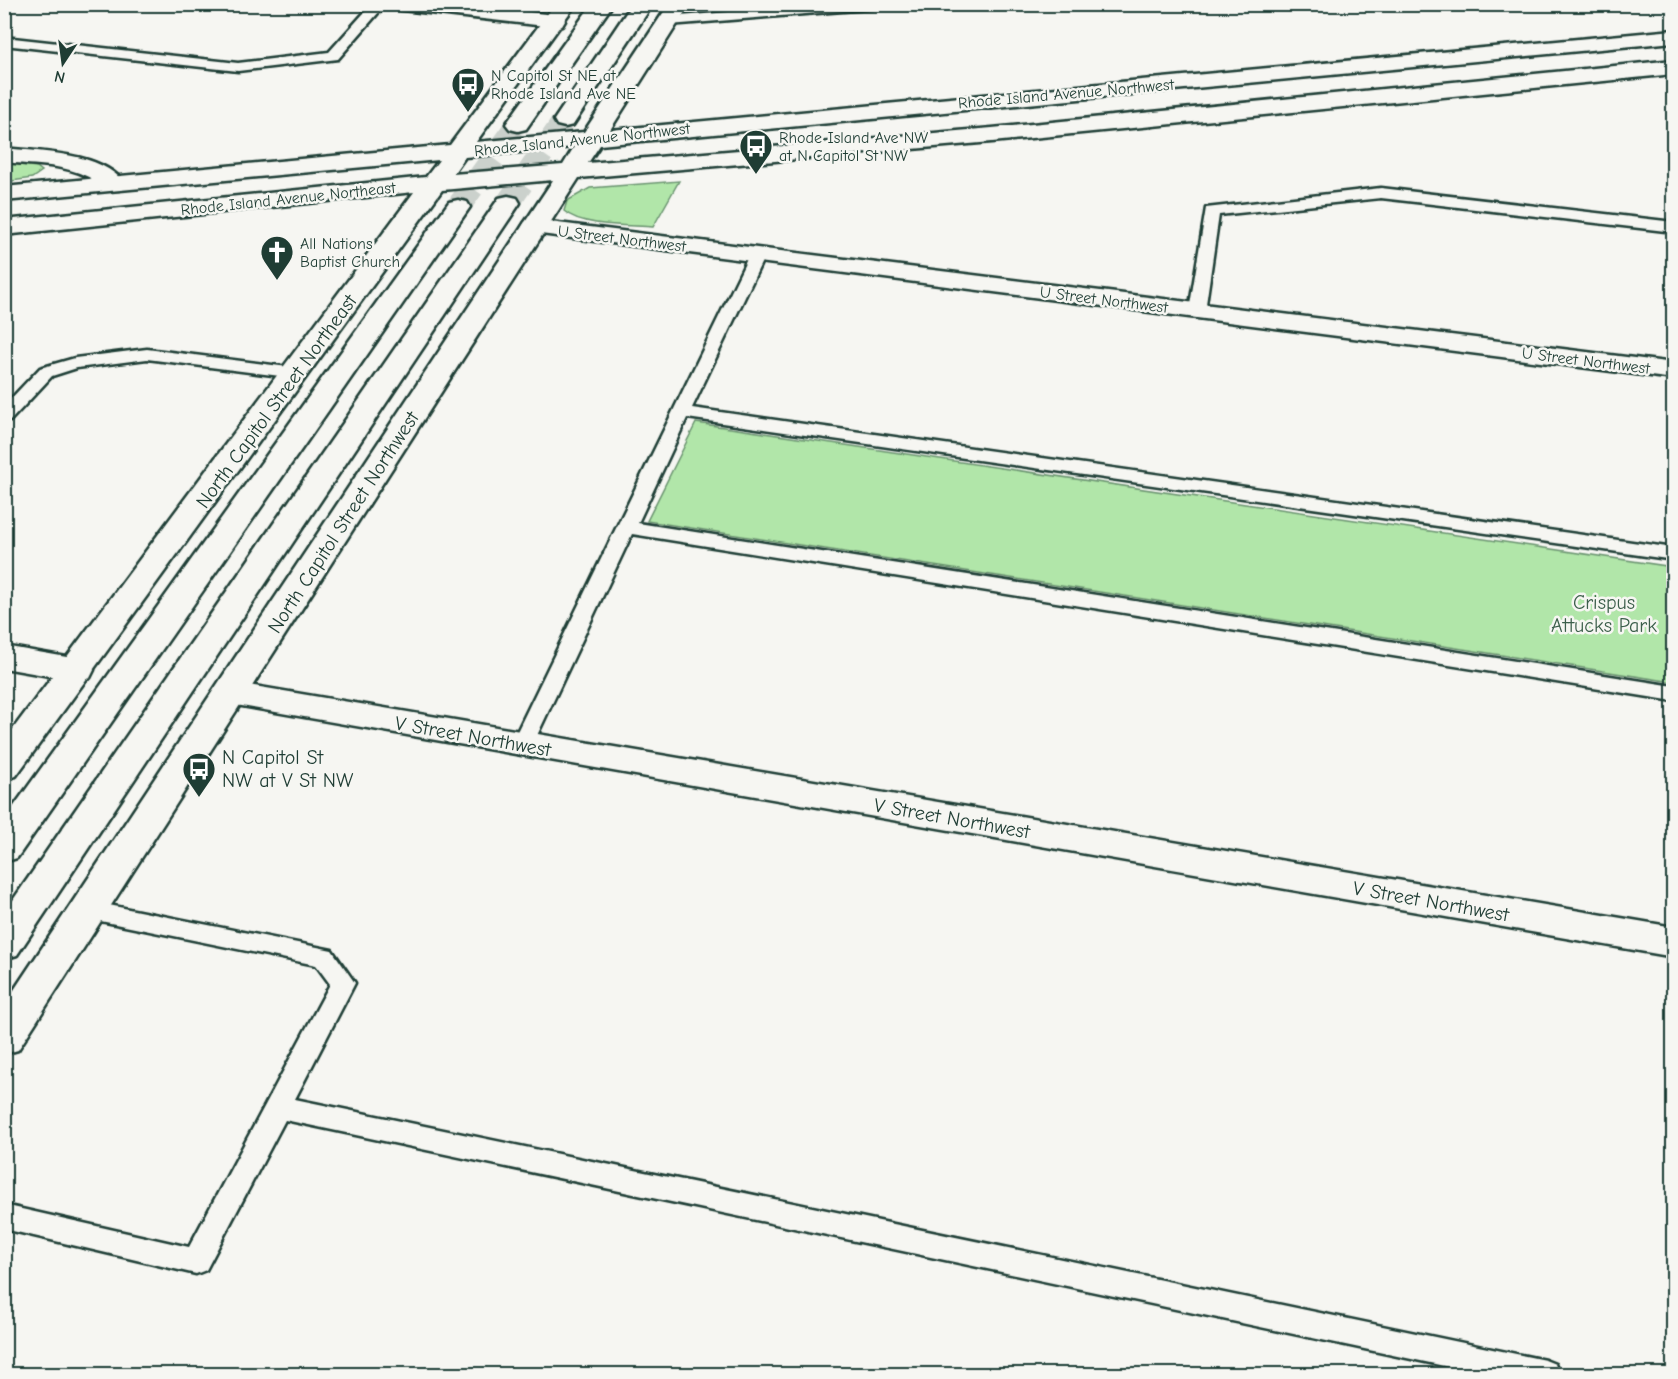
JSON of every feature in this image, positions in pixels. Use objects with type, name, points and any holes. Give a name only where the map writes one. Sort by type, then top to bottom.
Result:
[{"type":"main road","points":[[402,4],[560,13]]},
{"type":"main road","points":[[518,124],[603,4]]},
{"type":"main road","points":[[565,120],[643,4]]},
{"type":"main road","name":"North Capitol Street Northeast","points":[[4,767],[78,670],[560,13]]},
{"type":"main road","name":"North Capitol Street Northwest","points":[[4,1038],[675,13]]},
{"type":"main road","name":"Rhode Island Avenue Northwest","points":[[459,151],[594,136],[1674,36]]},
{"type":"main road","name":"Rhode Island Avenue Northwest","points":[[572,170],[1075,127],[1674,67]]},
{"type":"main road","name":"Rhode Island Avenue Northeast","points":[[4,194],[459,151]]},
{"type":"main road","points":[[4,155],[79,166],[106,176],[113,184]]},
{"type":"main road","name":"Rhode Island Avenue Northeast","points":[[4,228],[572,170]]},
{"type":"main road","name":"North Capitol Street Northwest","points":[[4,944],[508,202]]},
{"type":"main road","name":"North Capitol Street Northeast","points":[[4,848],[458,207]]},
{"type":"main road","name":"U Street Northwest","points":[[534,227],[1674,371]]},
{"type":"main road","points":[[4,657],[78,670]]},
{"type":"main road","name":"V Street Northwest","points":[[231,694],[1674,942]]},
{"type":"lane","points":[[4,41],[238,67],[333,56],[380,4]]},
{"type":"lane","points":[[675,13],[881,4]]},
{"type":"lane","points":[[1197,311],[1212,211],[1381,193],[1674,227]]},
{"type":"lane","points":[[522,744],[757,255]]},
{"type":"lane","points":[[4,417],[46,372],[75,363],[147,354],[296,373]]},
{"type":"lane","points":[[681,412],[1674,554]]},
{"type":"lane","points":[[626,527],[1674,694]]},
{"type":"lane","points":[[4,1217],[195,1261],[343,982],[324,957],[89,910]]},
{"type":"lane","points":[[278,1107],[1545,1374]]},
{"type":"green space","points":[[5,163],[37,167],[42,171],[32,178],[5,182]]},
{"type":"green space","points":[[679,181],[653,227],[594,223],[564,211],[567,201],[590,188]]},
{"type":"green space","name":"Crispus Attucks Park","points":[[696,423],[1673,567],[1673,682],[647,521]]},
{"type":"tunnel","points":[[508,203],[565,120]]},
{"type":"tunnel","points":[[458,207],[518,124]]},
{"type":"place","name":"N Capitol St NE at Rhode Island Ave NE","points":[[468,113]]},
{"type":"place","name":"Rhode Island Ave NW at N Capitol St NW","points":[[756,175]]},
{"type":"place","name":"All Nations Baptist Church","points":[[277,281]]},
{"type":"place","name":"N Capitol St NW at V St NW","points":[[199,798]]}]
